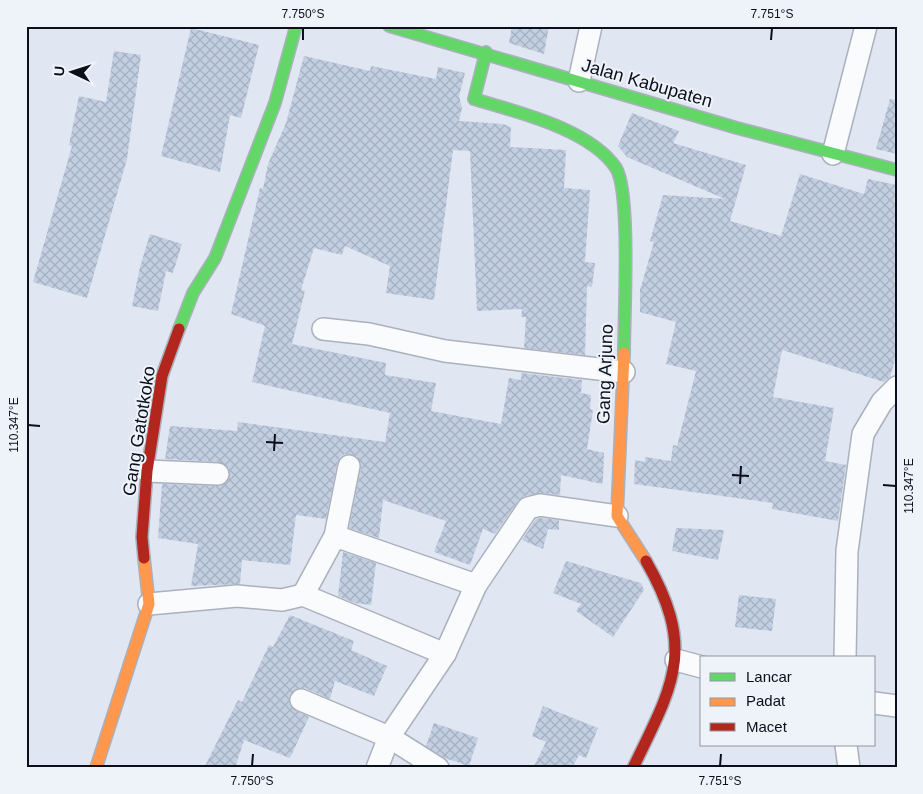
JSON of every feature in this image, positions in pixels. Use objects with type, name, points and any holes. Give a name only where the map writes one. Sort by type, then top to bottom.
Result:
[{"type":"street","name":"Gang Gatotkoko","points":[[96,768],[149,604],[142,537],[147,471],[162,376],[193,293],[215,258],[275,103],[296,26]]},
{"type":"street","name":"Jalan Kabupaten","points":[[389,26],[486,52],[579,81],[833,154],[897,170]]},
{"type":"street","points":[[579,81],[591,26]]},
{"type":"street","points":[[833,154],[866,26]]},
{"type":"street","name":"Gang Arjuno","points":[[486,52],[474,99],[554,126],[594,147],[609,159],[621,180],[624,204],[624,372],[617,516]]},
{"type":"street","points":[[323,329],[369,334],[445,351],[624,372]]},
{"type":"street","points":[[845,656],[847,551],[863,434],[882,402],[897,387]]},
{"type":"street","points":[[304,595],[335,536],[349,466]]},
{"type":"street","points":[[147,471],[218,474]]},
{"type":"street","points":[[377,768],[389,737],[445,654],[476,585],[528,508],[540,505],[617,516],[624,530],[648,563],[666,599],[676,660],[671,687],[633,768]]},
{"type":"street","points":[[335,536],[476,585]]},
{"type":"street","points":[[149,604],[237,596],[282,600],[304,595],[445,654]]},
{"type":"street","points":[[676,660],[700,666]]},
{"type":"street","points":[[301,700],[389,737],[438,768]]},
{"type":"street","points":[[876,703],[897,706]]},
{"type":"street","points":[[846,746],[849,768]]},
{"type":"building","points":[[512,26],[549,26],[544,54],[509,43]]},
{"type":"building","points":[[191,28],[259,45],[241,118],[230,115],[220,172],[161,156]]},
{"type":"building","points":[[114,51],[141,55],[127,159],[87,298],[33,282],[72,146],[69,145],[79,96],[106,102]]},
{"type":"building","points":[[304,56],[370,71],[371,66],[436,79],[438,67],[465,73],[459,96],[462,108],[459,121],[503,124],[511,127],[510,147],[566,150],[564,188],[590,190],[585,262],[595,263],[592,287],[587,286],[585,355],[524,348],[526,317],[521,317],[522,309],[477,311],[470,151],[453,150],[434,300],[386,293],[390,266],[345,246],[342,255],[314,248],[301,290],[305,291],[292,344],[386,363],[385,375],[436,383],[431,411],[501,424],[509,378],[521,380],[521,373],[582,380],[581,393],[591,395],[590,409],[593,410],[587,449],[604,453],[603,480],[602,484],[561,475],[560,495],[541,493],[524,496],[518,501],[495,534],[483,529],[470,565],[434,552],[446,521],[383,500],[379,538],[349,528],[361,468],[357,456],[345,454],[340,457],[337,464],[326,519],[296,515],[290,565],[242,560],[240,584],[191,586],[198,544],[158,538],[162,484],[218,486],[228,481],[230,474],[229,468],[219,462],[165,459],[170,426],[237,431],[238,422],[385,442],[390,413],[252,382],[265,326],[231,314],[260,188],[263,189],[268,164],[286,123]]},
{"type":"building","points":[[890,99],[897,100],[897,154],[876,149]]},
{"type":"building","points":[[632,113],[679,131],[673,143],[746,165],[730,221],[781,236],[800,174],[864,194],[868,179],[897,185],[897,353],[890,377],[884,382],[782,350],[773,397],[834,408],[825,461],[846,465],[838,521],[772,509],[773,503],[634,484],[635,460],[645,462],[645,457],[671,461],[673,445],[677,446],[696,371],[666,364],[676,322],[640,312],[640,290],[654,242],[650,241],[663,195],[725,199],[627,157],[618,146]]},
{"type":"building","points":[[150,234],[182,244],[173,273],[166,271],[158,311],[132,306],[140,267]]},
{"type":"building","points":[[536,519],[559,520],[559,530],[548,529],[543,549],[522,540]]},
{"type":"building","points":[[676,528],[724,530],[718,560],[672,551]]},
{"type":"building","points":[[343,552],[376,563],[371,605],[355,603],[338,596]]},
{"type":"building","points":[[566,561],[641,583],[644,590],[613,637],[576,611],[581,604],[553,593]]},
{"type":"building","points":[[739,595],[776,599],[772,631],[735,627]]},
{"type":"building","points":[[290,615],[354,641],[351,650],[387,666],[374,696],[335,681],[330,699],[305,688],[294,690],[289,696],[291,707],[309,717],[290,758],[244,740],[235,768],[204,768],[238,700],[242,702],[269,645],[273,647]]},
{"type":"building","points":[[543,706],[598,728],[586,758],[579,755],[572,768],[533,768],[546,742],[532,736]]},
{"type":"building","points":[[434,723],[478,738],[469,766],[445,758],[426,746]]},
{"type":"traffic: fast","points":[[179,329],[193,293],[215,258],[275,103],[296,26]]},
{"type":"traffic: fast","points":[[389,26],[737,128],[897,170]]},
{"type":"traffic: fast","points":[[486,52],[474,99],[531,116],[571,132],[604,154],[616,168],[621,181],[624,202],[624,353]]},
{"type":"traffic: slow","points":[[624,353],[617,516],[646,561]]},
{"type":"traffic: slow","points":[[96,768],[149,604],[144,558]]},
{"type":"traffic: jam","points":[[144,558],[142,537],[147,471],[162,376],[179,329]]},
{"type":"traffic: jam","points":[[633,768],[659,713],[674,667],[675,644],[671,619],[662,592],[646,561]]}]
